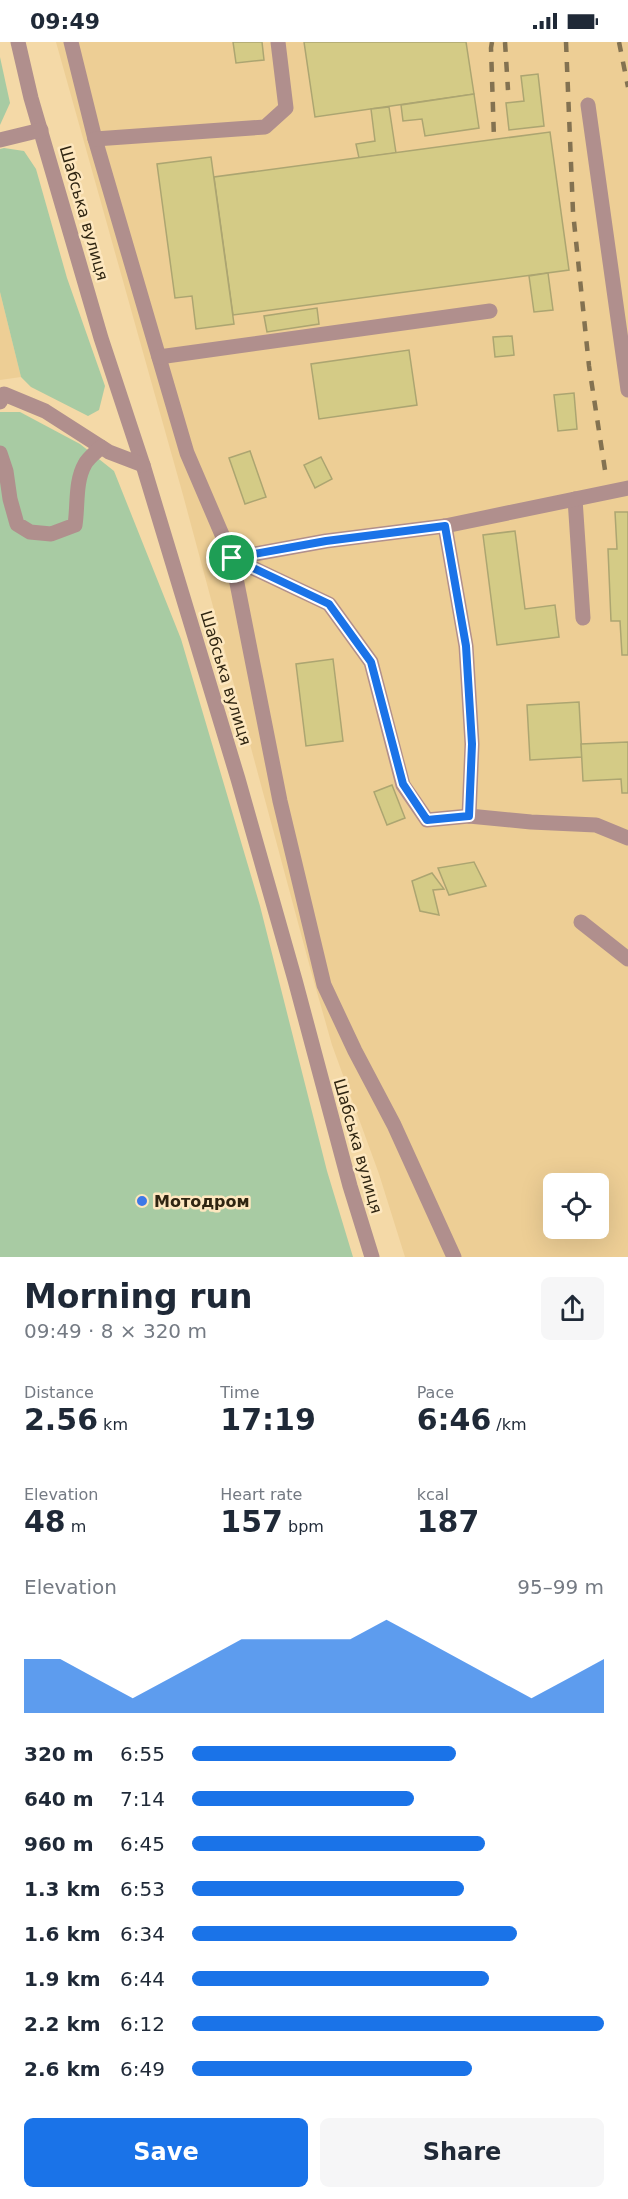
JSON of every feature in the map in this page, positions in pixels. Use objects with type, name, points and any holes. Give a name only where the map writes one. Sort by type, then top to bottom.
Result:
[{"type":"street","name":"Шабська вулиця","points":[[18,42],[101,338],[143,465],[238,779],[350,1186],[372,1257]]},
{"type":"street","points":[[71,42],[94,139],[187,453],[232,558],[280,801],[324,985],[394,1125],[454,1257]]},
{"type":"street","points":[[94,139],[266,127],[286,108],[278,42]]},
{"type":"street","points":[[588,105],[628,390]]},
{"type":"street","points":[[0,140],[41,130]]},
{"type":"street","points":[[159,357],[490,311]]},
{"type":"street","points":[[0,402],[4,394],[45,411],[109,452],[143,465]]},
{"type":"street","points":[[0,453],[17,524],[30,532],[51,534],[75,525],[79,483],[85,464],[101,447]]},
{"type":"street","points":[[232,558],[326,541],[445,526],[628,488]]},
{"type":"street","points":[[575,499],[583,618]]},
{"type":"street","points":[[445,526],[466,646],[472,744],[469,816]]},
{"type":"street","points":[[232,558],[329,604],[371,662],[403,784],[427,820],[469,816],[596,825],[628,838]]},
{"type":"street","points":[[581,922],[628,959]]},
{"type":"shaded area","points":[[56,42],[628,42],[628,1257],[405,1257],[379,1174],[332,1045],[183,495]]},
{"type":"shaded area","points":[[0,292],[21,377],[0,380]]},
{"type":"green space","points":[[0,57],[10,103],[0,125]]},
{"type":"green space","points":[[0,149],[24,151],[36,169],[67,278],[105,386],[99,410],[88,416],[31,387],[21,377],[0,292]]},
{"type":"green space","points":[[0,412],[20,412],[80,444],[114,471],[181,639],[260,906],[327,1171],[353,1257],[0,1257]]},
{"type":"building","points":[[233,42],[262,42],[264,60],[236,63]]},
{"type":"building","points":[[304,42],[466,42],[474,94],[315,117]]},
{"type":"building","points":[[538,74],[544,126],[509,130],[506,103],[524,101],[521,76]]},
{"type":"building","points":[[474,94],[479,128],[425,136],[422,119],[403,121],[401,105]]},
{"type":"building","points":[[389,107],[396,153],[359,158],[356,144],[375,141],[371,109]]},
{"type":"building","points":[[550,132],[569,270],[233,315],[214,177]]},
{"type":"building","points":[[211,157],[234,324],[196,329],[192,296],[175,298],[157,164]]},
{"type":"building","points":[[548,273],[553,310],[534,312],[529,276]]},
{"type":"building","points":[[317,308],[319,324],[267,332],[264,316]]},
{"type":"building","points":[[512,336],[514,355],[495,357],[493,337]]},
{"type":"building","points":[[409,350],[417,405],[319,419],[311,364]]},
{"type":"building","points":[[574,393],[577,429],[558,431],[554,395]]},
{"type":"building","points":[[250,451],[266,497],[245,504],[229,458]]},
{"type":"building","points":[[321,457],[332,479],[315,488],[304,465]]},
{"type":"building","points":[[615,512],[628,512],[628,655],[622,655],[620,621],[611,621],[608,549],[617,549]]},
{"type":"building","points":[[515,531],[525,609],[555,605],[559,637],[497,645],[483,535]]},
{"type":"building","points":[[333,659],[343,741],[306,746],[296,664]]},
{"type":"building","points":[[579,702],[582,757],[530,760],[527,705]]},
{"type":"building","points":[[628,742],[628,793],[622,793],[621,779],[583,781],[581,744]]},
{"type":"building","points":[[392,785],[405,818],[387,825],[374,792]]},
{"type":"building","points":[[474,862],[486,886],[449,895],[438,868]]},
{"type":"building","points":[[432,873],[444,889],[433,890],[439,915],[420,911],[412,881]]},
{"type":"railway","points":[[492,42],[494,139]]},
{"type":"railway","points":[[505,42],[508,90]]},
{"type":"railway","points":[[566,42],[573,212],[589,366],[605,470]]},
{"type":"railway","points":[[619,42],[628,87]]},
{"type":"place","name":"Мотодром","points":[[142,1201]]},
{"type":"route","points":[[445,526],[466,646],[472,744],[469,816],[427,820],[403,784],[371,662],[329,604],[232,558],[326,541],[445,526]]}]
